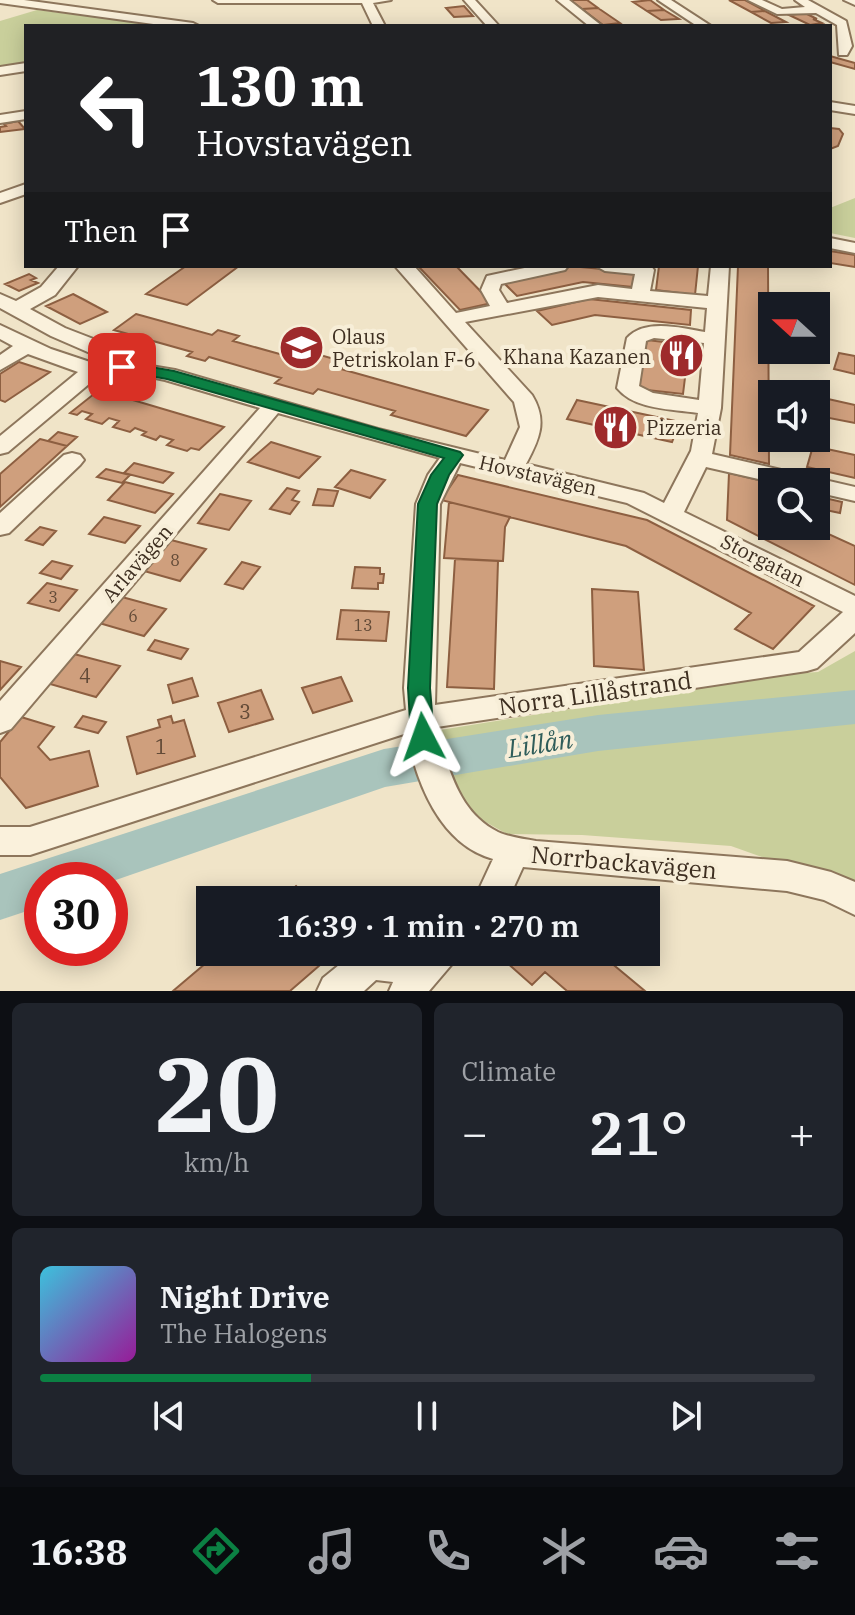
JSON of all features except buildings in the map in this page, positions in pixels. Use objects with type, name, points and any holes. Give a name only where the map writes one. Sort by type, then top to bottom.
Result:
[{"type":"street","points":[[0,0],[178,24]]},
{"type":"street","points":[[218,0],[386,0]]},
{"type":"street","points":[[469,0],[491,24]]},
{"type":"street","points":[[562,0],[593,24]]},
{"type":"street","points":[[663,0],[702,24]]},
{"type":"street","points":[[753,0],[775,12],[819,10]]},
{"type":"street","points":[[800,0],[842,23],[846,46],[843,52]]},
{"type":"street","points":[[849,0],[855,2]]},
{"type":"street","points":[[367,2],[378,24]]},
{"type":"street","points":[[0,71],[24,67]]},
{"type":"street","points":[[832,106],[855,110]]},
{"type":"street","points":[[0,119],[24,115]]},
{"type":"street","points":[[2,196],[24,190]]},
{"type":"street","points":[[2,196],[24,202]]},
{"type":"street","points":[[832,243],[855,248]]},
{"type":"street","points":[[8,304],[48,291],[67,268]]},
{"type":"street","points":[[406,268],[524,400],[531,413],[533,426],[512,468]]},
{"type":"street","points":[[501,308],[490,290],[493,280],[550,268]]},
{"type":"street","points":[[625,268],[645,270],[640,295]]},
{"type":"street","points":[[671,514],[707,434],[720,268]]},
{"type":"street","points":[[453,319],[585,292],[717,303]]},
{"type":"street","name":"Hovstavägen","points":[[8,304],[58,332],[93,344],[122,367],[168,374],[454,455],[635,498],[671,514]]},
{"type":"street","points":[[710,408],[647,399],[628,388],[637,338],[641,335],[653,333],[715,339]]},
{"type":"street","points":[[2,334],[63,362],[91,369]]},
{"type":"street","points":[[0,364],[25,347]]},
{"type":"street","points":[[0,447],[10,426],[110,356]]},
{"type":"street","name":"Arlavägen","points":[[0,721],[274,405]]},
{"type":"street","name":"Norrbackavägen","points":[[454,455],[440,475],[428,504],[419,688],[422,728],[438,784],[444,801],[457,818],[479,838],[536,856],[787,876],[831,887],[855,899]]},
{"type":"street","points":[[698,458],[758,472]]},
{"type":"street","points":[[0,527],[72,460]]},
{"type":"street","points":[[830,488],[855,494]]},
{"type":"street","name":"Storgatan","points":[[671,514],[855,607]]},
{"type":"street","name":"Norra Lillåstrand","points":[[0,841],[30,841],[384,727],[422,728],[807,661],[855,617]]},
{"type":"street","points":[[498,886],[514,851]]},
{"type":"street","points":[[336,991],[370,962],[423,970]]},
{"type":"green space","points":[[37,10],[141,23],[24,24],[24,64],[0,68],[0,21]]},
{"type":"green space","points":[[855,198],[855,238],[832,233],[832,207]]},
{"type":"green space","points":[[855,651],[855,890],[731,846],[582,835],[507,834],[450,802],[434,731],[787,674],[818,672]]},
{"type":"waterway","name":"Lillån","points":[[105,862],[384,768],[598,733],[855,707]]},
{"type":"waterway","name":"Lillån","points":[[0,897],[24,889]]},
{"type":"place","name":"Olaus Petriskolan F-6","points":[[301,347]]},
{"type":"place","name":"Khana Kazanen","points":[[682,356]]},
{"type":"place","name":"Pizzeria","points":[[615,427]]},
{"type":"route","points":[[122,367],[168,374],[371,434],[454,455],[440,475],[428,504],[419,688],[423,737]]}]
